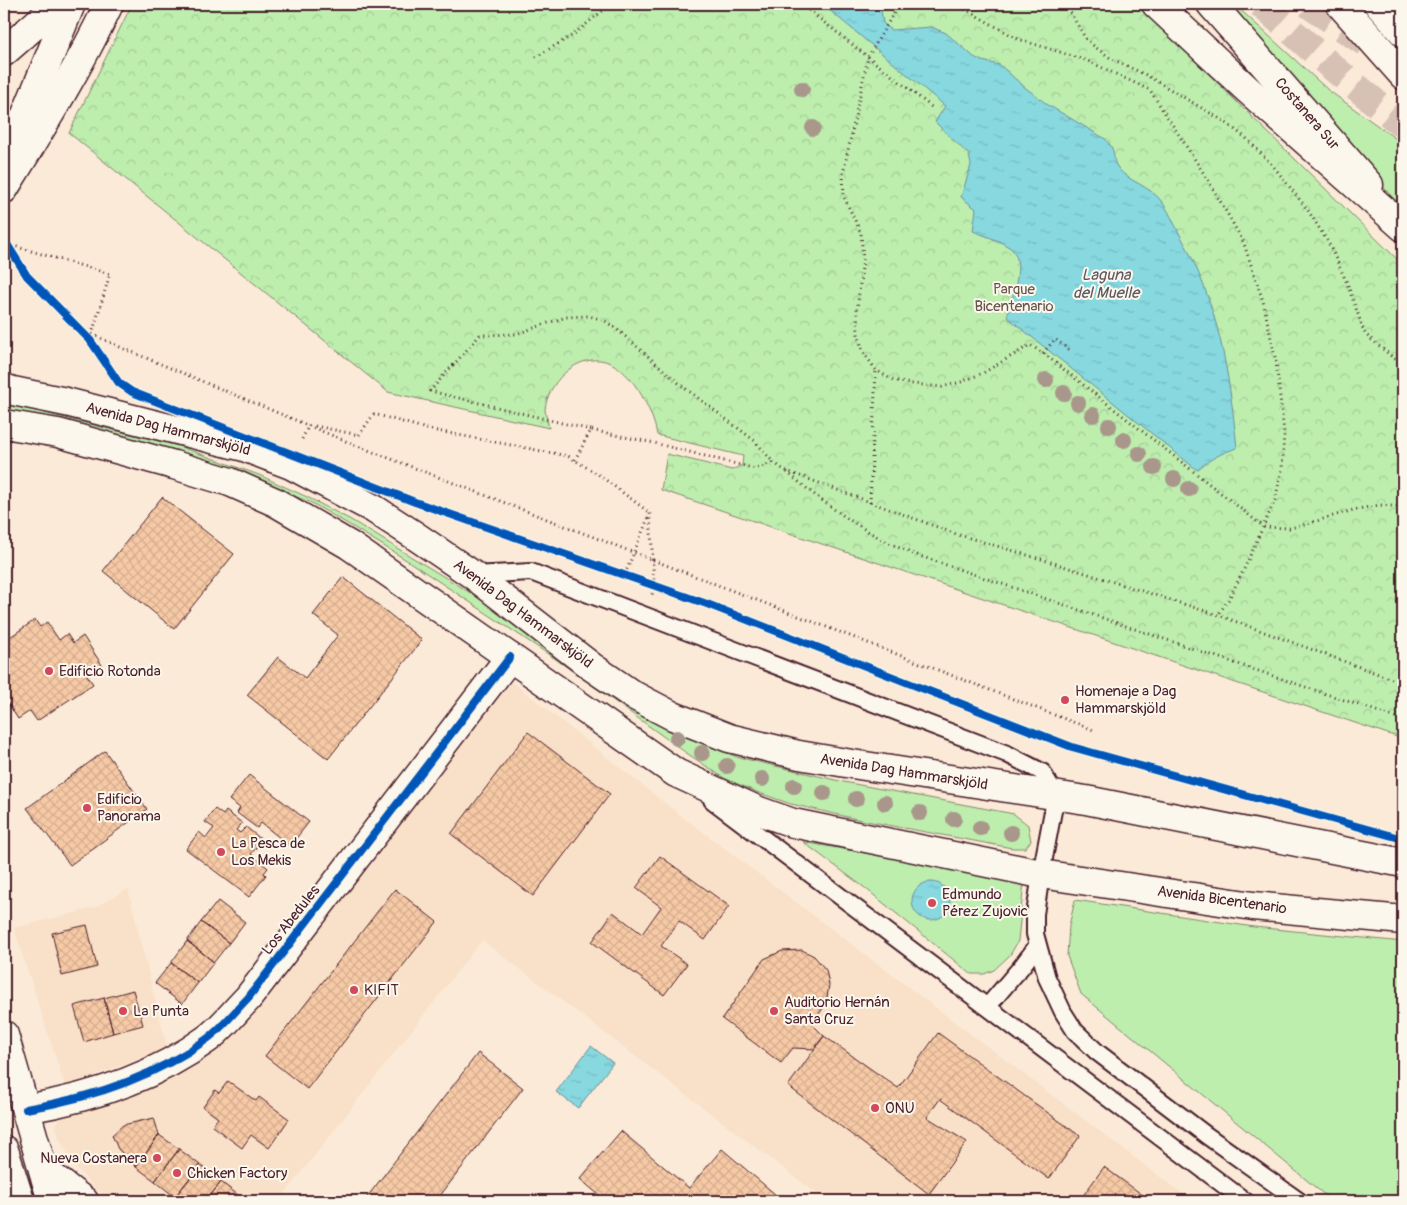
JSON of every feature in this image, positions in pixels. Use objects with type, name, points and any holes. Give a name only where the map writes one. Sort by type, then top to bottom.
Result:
[{"type":"main road","points":[[4,52],[59,4]]},
{"type":"main road","points":[[4,189],[28,134],[71,4]]},
{"type":"main road","points":[[4,168],[100,24],[109,4]]},
{"type":"main road","points":[[1156,4],[1248,90],[1403,226]]},
{"type":"main road","name":"Costanera Sur","points":[[1211,4],[1403,226]]},
{"type":"main road","points":[[1340,4],[1403,75]]},
{"type":"main road","points":[[1378,4],[1403,32]]},
{"type":"main road","name":"Avenida Dag Hammarskjöld","points":[[4,388],[13,392],[66,402],[244,447],[291,465],[374,509],[474,575],[592,667],[633,695],[673,716],[730,738],[808,756],[1056,795]]},
{"type":"main road","points":[[4,424],[58,433],[174,465],[230,482],[275,502],[348,545],[676,773],[759,811],[793,824],[1041,874]]},
{"type":"main road","name":"Los Abedules","points":[[26,1109],[61,1103],[117,1087],[165,1065],[208,1038],[248,998],[510,656]]},
{"type":"main road","points":[[1056,795],[1403,863]]},
{"type":"main road","name":"Avenida Bicentenario","points":[[1041,874],[1253,906],[1403,920]]},
{"type":"main road","points":[[4,1035],[52,1201]]},
{"type":"main road","points":[[4,1150],[17,1189],[26,1201]]},
{"type":"main road","points":[[44,1171],[84,1201]]},
{"type":"lane","points":[[474,575],[532,572],[1007,754],[1042,772],[1056,795],[1035,914],[1037,946],[1047,978],[1063,1012],[1075,1031],[1097,1052],[1206,1135],[1299,1201]]},
{"type":"lane","points":[[676,773],[1245,1201]]},
{"type":"lane","points":[[988,1006],[1037,946]]},
{"type":"path","points":[[536,57],[573,35],[611,4]]},
{"type":"path","points":[[801,4],[934,109]]},
{"type":"path","points":[[899,4],[868,57],[843,174],[844,197],[861,233],[863,259],[857,309],[858,334],[863,352],[876,370],[889,378],[904,383],[942,387],[983,374],[1030,345],[1043,353],[1264,527],[1290,528],[1353,510],[1380,505],[1403,507]]},
{"type":"path","points":[[956,4],[1018,39],[1088,61],[1150,90],[1208,180],[1243,241],[1263,301],[1276,362],[1284,432],[1282,470],[1264,527],[1246,567],[1218,615]]},
{"type":"path","points":[[1065,4],[1086,38],[1095,47],[1112,59],[1146,75],[1222,120],[1246,138],[1274,167],[1307,209],[1328,242],[1347,283],[1365,334],[1403,366]]},
{"type":"path","points":[[5,243],[12,252]]},
{"type":"path","points":[[5,243],[110,274],[92,334],[177,372],[355,445],[1096,731]]},
{"type":"path","points":[[773,462],[756,469],[430,391],[480,335],[516,334],[566,317],[589,316],[604,320],[619,330],[681,386],[755,441],[773,462],[822,501],[885,542],[911,553],[1403,720]]},
{"type":"path","points":[[83,333],[90,340]]},
{"type":"path","points":[[1043,353],[1055,339],[1072,352]]},
{"type":"path","points":[[1397,361],[1403,361]]},
{"type":"path","points":[[870,503],[876,370]]},
{"type":"path","points":[[308,425],[358,435],[374,414],[427,429],[568,456],[599,475],[650,513],[653,560],[647,616]]},
{"type":"path","points":[[575,460],[591,430]]},
{"type":"path","points":[[784,470],[956,534],[1218,615],[1403,683]]},
{"type":"path","points":[[616,572],[627,577],[634,552],[650,513]]},
{"type":"path","points":[[651,584],[663,588]]},
{"type":"shaded area","points":[[512,682],[676,812],[1192,1201],[827,1201],[482,940],[279,1201],[112,1201],[96,1189],[76,1168],[59,1138],[56,1125],[62,1115],[170,1080],[195,1064],[217,1042],[481,712]]},
{"type":"shaded area","points":[[128,889],[167,1049],[65,1086],[14,928],[94,908]]},
{"type":"green space","name":"Parque Bicentenario","points":[[132,4],[1137,4],[1403,265],[1403,739],[661,490],[667,454],[732,470],[742,465],[743,456],[657,435],[655,425],[638,389],[621,369],[611,363],[590,360],[580,363],[564,374],[551,390],[547,400],[545,411],[549,428],[388,392],[69,133]]},
{"type":"green space","points":[[1227,4],[1234,4],[1328,90],[1403,144],[1403,210]]},
{"type":"green space","points":[[4,400],[37,411],[178,446],[259,475],[307,497],[351,520],[505,614],[626,704],[673,731],[737,757],[844,782],[1014,814],[1028,825],[1031,841],[1025,848],[1012,848],[861,820],[791,804],[724,778],[557,660],[408,561],[310,502],[202,461],[4,409]]},
{"type":"green space","points":[[803,842],[1024,881],[1018,941],[1010,955],[994,970],[984,974],[971,974],[865,888]]},
{"type":"green space","points":[[1075,900],[1254,927],[1403,942],[1403,1201],[1332,1201],[1081,994],[1067,956],[1069,926]]},
{"type":"water","name":"Laguna del Muelle","points":[[822,4],[880,4],[883,23],[891,30],[931,27],[946,33],[974,57],[1000,65],[1048,105],[1104,138],[1109,143],[1116,164],[1122,173],[1152,192],[1163,203],[1192,259],[1203,285],[1220,337],[1230,391],[1237,448],[1216,457],[1197,470],[1007,317],[1017,280],[1018,270],[1015,253],[1009,247],[996,240],[973,231],[976,209],[961,197],[971,165],[969,155],[935,122],[945,106]]},
{"type":"water","points":[[931,882],[944,888],[950,901],[944,914],[931,920],[918,914],[912,901],[918,888]]},
{"type":"water","points":[[591,1046],[613,1063],[578,1108],[556,1092]]},
{"type":"building","points":[[162,497],[234,554],[174,629],[103,571]]},
{"type":"building","points":[[343,577],[422,640],[328,759],[247,695],[278,657],[305,678],[338,635],[313,615]]},
{"type":"building","name":"Edificio Rotonda","points":[[35,620],[40,627],[47,622],[59,640],[67,634],[73,643],[83,636],[102,665],[87,675],[93,684],[37,721],[30,711],[18,719],[4,697],[4,684],[8,682],[4,675],[4,667],[10,663],[4,654],[4,648],[10,644],[7,639]]},
{"type":"building","points":[[528,732],[610,794],[533,896],[451,834]]},
{"type":"building","name":"Edificio Panorama","points":[[105,751],[147,809],[70,865],[27,808]]},
{"type":"building","points":[[249,775],[309,822],[290,846],[261,823],[257,828],[237,813],[240,808],[229,800]]},
{"type":"building","name":"La Pesca de Los Mekis","points":[[215,809],[223,815],[226,811],[242,823],[236,830],[240,833],[246,827],[262,840],[251,854],[268,868],[264,873],[266,875],[249,897],[186,849],[199,832],[206,838],[214,828],[205,822]]},
{"type":"building","points":[[660,856],[729,906],[705,940],[679,921],[661,946],[687,964],[664,995],[592,942],[613,912],[642,934],[661,907],[636,888]]},
{"type":"building","points":[[395,889],[437,922],[307,1089],[265,1056]]},
{"type":"building","points":[[218,901],[245,922],[229,943],[201,922]]},
{"type":"building","points":[[201,922],[229,943],[214,962],[187,941]]},
{"type":"building","points":[[87,925],[97,967],[62,976],[52,933]]},
{"type":"building","points":[[187,941],[214,962],[198,983],[171,963]]},
{"type":"building","name":"Auditorio Hernán Santa Cruz","points":[[802,950],[814,956],[826,970],[829,985],[826,1004],[812,1024],[824,1036],[814,1049],[793,1048],[781,1063],[722,1019],[764,959],[782,951]]},
{"type":"building","points":[[171,963],[198,983],[182,1004],[155,983]]},
{"type":"building","name":"La Punta","points":[[133,990],[143,1025],[113,1033],[104,998]]},
{"type":"building","points":[[104,998],[113,1033],[84,1042],[74,1006]]},
{"type":"building","name":"ONU","points":[[938,1033],[1080,1136],[1049,1179],[940,1099],[927,1117],[967,1142],[929,1194],[788,1086],[824,1036],[898,1088]]},
{"type":"building","points":[[478,1053],[523,1088],[436,1201],[364,1201]]},
{"type":"building","points":[[228,1081],[256,1101],[259,1097],[289,1119],[269,1148],[251,1135],[242,1148],[212,1126],[218,1118],[203,1107],[215,1090],[219,1093]]},
{"type":"building","points":[[154,1118],[159,1135],[136,1167],[118,1149],[112,1135],[123,1125]]},
{"type":"building","points":[[621,1131],[689,1188],[722,1149],[783,1201],[606,1201],[580,1179]]},
{"type":"building","name":"Nueva Costanera","points":[[159,1135],[179,1149],[155,1181],[136,1167]]},
{"type":"building","name":"Chicken Factory","points":[[179,1149],[200,1165],[175,1197],[155,1181]]},
{"type":"building","points":[[200,1165],[221,1182],[206,1201],[180,1201],[175,1197]]},
{"type":"building","points":[[1104,1167],[1151,1201],[1079,1201]]},
{"type":"building","points":[[221,1182],[242,1198],[240,1201],[206,1201]]},
{"type":"tunnel","points":[[1261,4],[1332,67],[1403,125]]},
{"type":"tunnel","points":[[1308,4],[1376,50]]},
{"type":"cycle path","points":[[4,243],[7,244],[27,276],[90,340],[119,383],[132,392],[415,502],[707,604],[1072,747],[1403,839]]},
{"type":"cycle path","points":[[26,1109],[74,1099],[143,1075],[187,1053],[218,1030],[248,998],[510,657]]},
{"type":"place","name":"Edificio Rotonda","points":[[49,671]]},
{"type":"place","name":"Homenaje a Dag Hammarskjöld","points":[[1065,700]]},
{"type":"place","name":"Edificio Panorama","points":[[87,808]]},
{"type":"place","name":"La Pesca de Los Mekis","points":[[221,852]]},
{"type":"place","name":"Edmundo Pérez Zujovic","points":[[932,903]]},
{"type":"place","name":"KIFIT","points":[[354,990]]},
{"type":"place","name":"La Punta","points":[[123,1011]]},
{"type":"place","name":"Auditorio Hernán Santa Cruz","points":[[774,1011]]},
{"type":"place","name":"ONU","points":[[875,1108]]},
{"type":"place","name":"Nueva Costanera","points":[[157,1158]]},
{"type":"place","name":"Chicken Factory","points":[[177,1173]]}]
